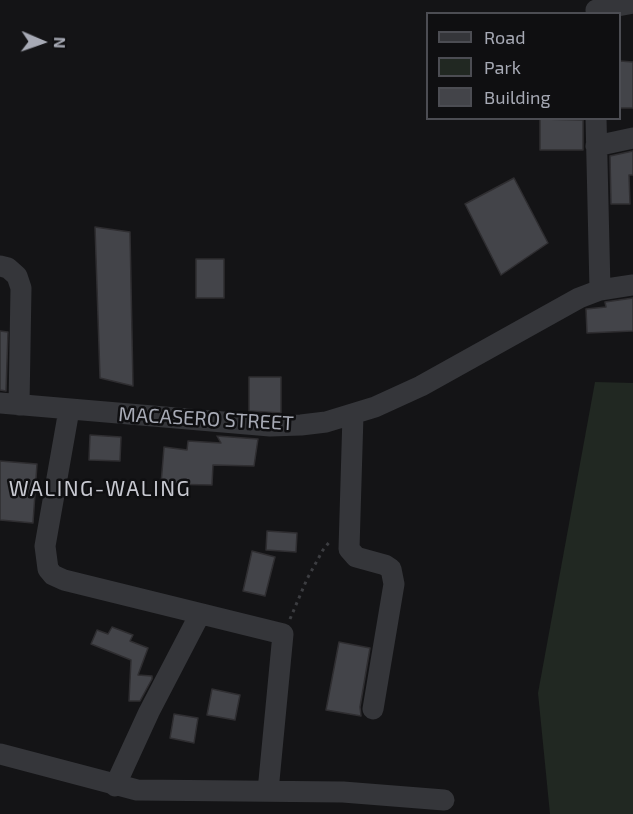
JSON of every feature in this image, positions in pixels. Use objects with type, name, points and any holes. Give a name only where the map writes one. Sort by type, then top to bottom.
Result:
[{"type":"street","points":[[596,8],[633,3]]},
{"type":"street","points":[[596,120],[600,291]]},
{"type":"street","points":[[596,146],[633,138]]},
{"type":"street","points":[[0,266],[8,268],[17,276],[21,288],[10,404]]},
{"type":"street","name":"MACASERO STREET","points":[[10,404],[270,426],[301,425],[353,415],[421,386],[579,297],[633,285]]},
{"type":"street","points":[[69,410],[45,546],[48,569],[64,580],[284,634],[268,791]]},
{"type":"street","points":[[353,415],[348,543],[351,553],[362,560],[385,565],[390,569],[394,584],[373,710]]},
{"type":"street","points":[[115,786],[149,712],[200,614]]},
{"type":"street","points":[[0,754],[137,790],[343,792],[444,800]]},
{"type":"path","points":[[284,634],[322,550],[349,518]]},
{"type":"green space","points":[[595,382],[633,383],[633,814],[550,814],[538,693]]},
{"type":"building","points":[[621,61],[633,62],[633,108],[621,108]]},
{"type":"building","points":[[540,120],[583,120],[583,150],[540,150]]},
{"type":"building","points":[[633,151],[633,175],[629,175],[630,204],[611,204],[610,156]]},
{"type":"building","points":[[514,178],[548,243],[501,275],[465,204]]},
{"type":"building","points":[[95,227],[130,232],[133,386],[100,378]]},
{"type":"building","points":[[196,259],[224,259],[224,298],[196,298]]},
{"type":"building","points":[[633,298],[633,331],[587,333],[586,309],[606,307],[605,302]]},
{"type":"building","points":[[0,331],[8,332],[6,391],[0,390]]},
{"type":"building","points":[[249,377],[281,377],[281,413],[249,411]]},
{"type":"building","points":[[90,435],[121,437],[120,461],[89,460]]},
{"type":"building","points":[[217,436],[258,439],[254,466],[213,465],[212,485],[161,484],[164,447],[187,450],[188,441],[221,443]]},
{"type":"building","points":[[0,461],[37,464],[33,523],[0,520]]},
{"type":"building","points":[[267,531],[297,533],[296,552],[266,550]]},
{"type":"building","points":[[252,551],[275,557],[265,596],[243,591]]},
{"type":"building","points":[[112,627],[133,635],[130,641],[148,648],[138,675],[152,676],[152,679],[140,701],[129,701],[131,660],[91,644],[97,630],[108,634]]},
{"type":"building","points":[[339,642],[370,648],[360,707],[361,716],[326,710]]},
{"type":"building","points":[[212,689],[240,695],[235,720],[207,715]]},
{"type":"building","points":[[174,714],[198,718],[194,743],[170,738]]},
{"type":"district","name":"WALING-WALING","points":[[100,489]]}]
